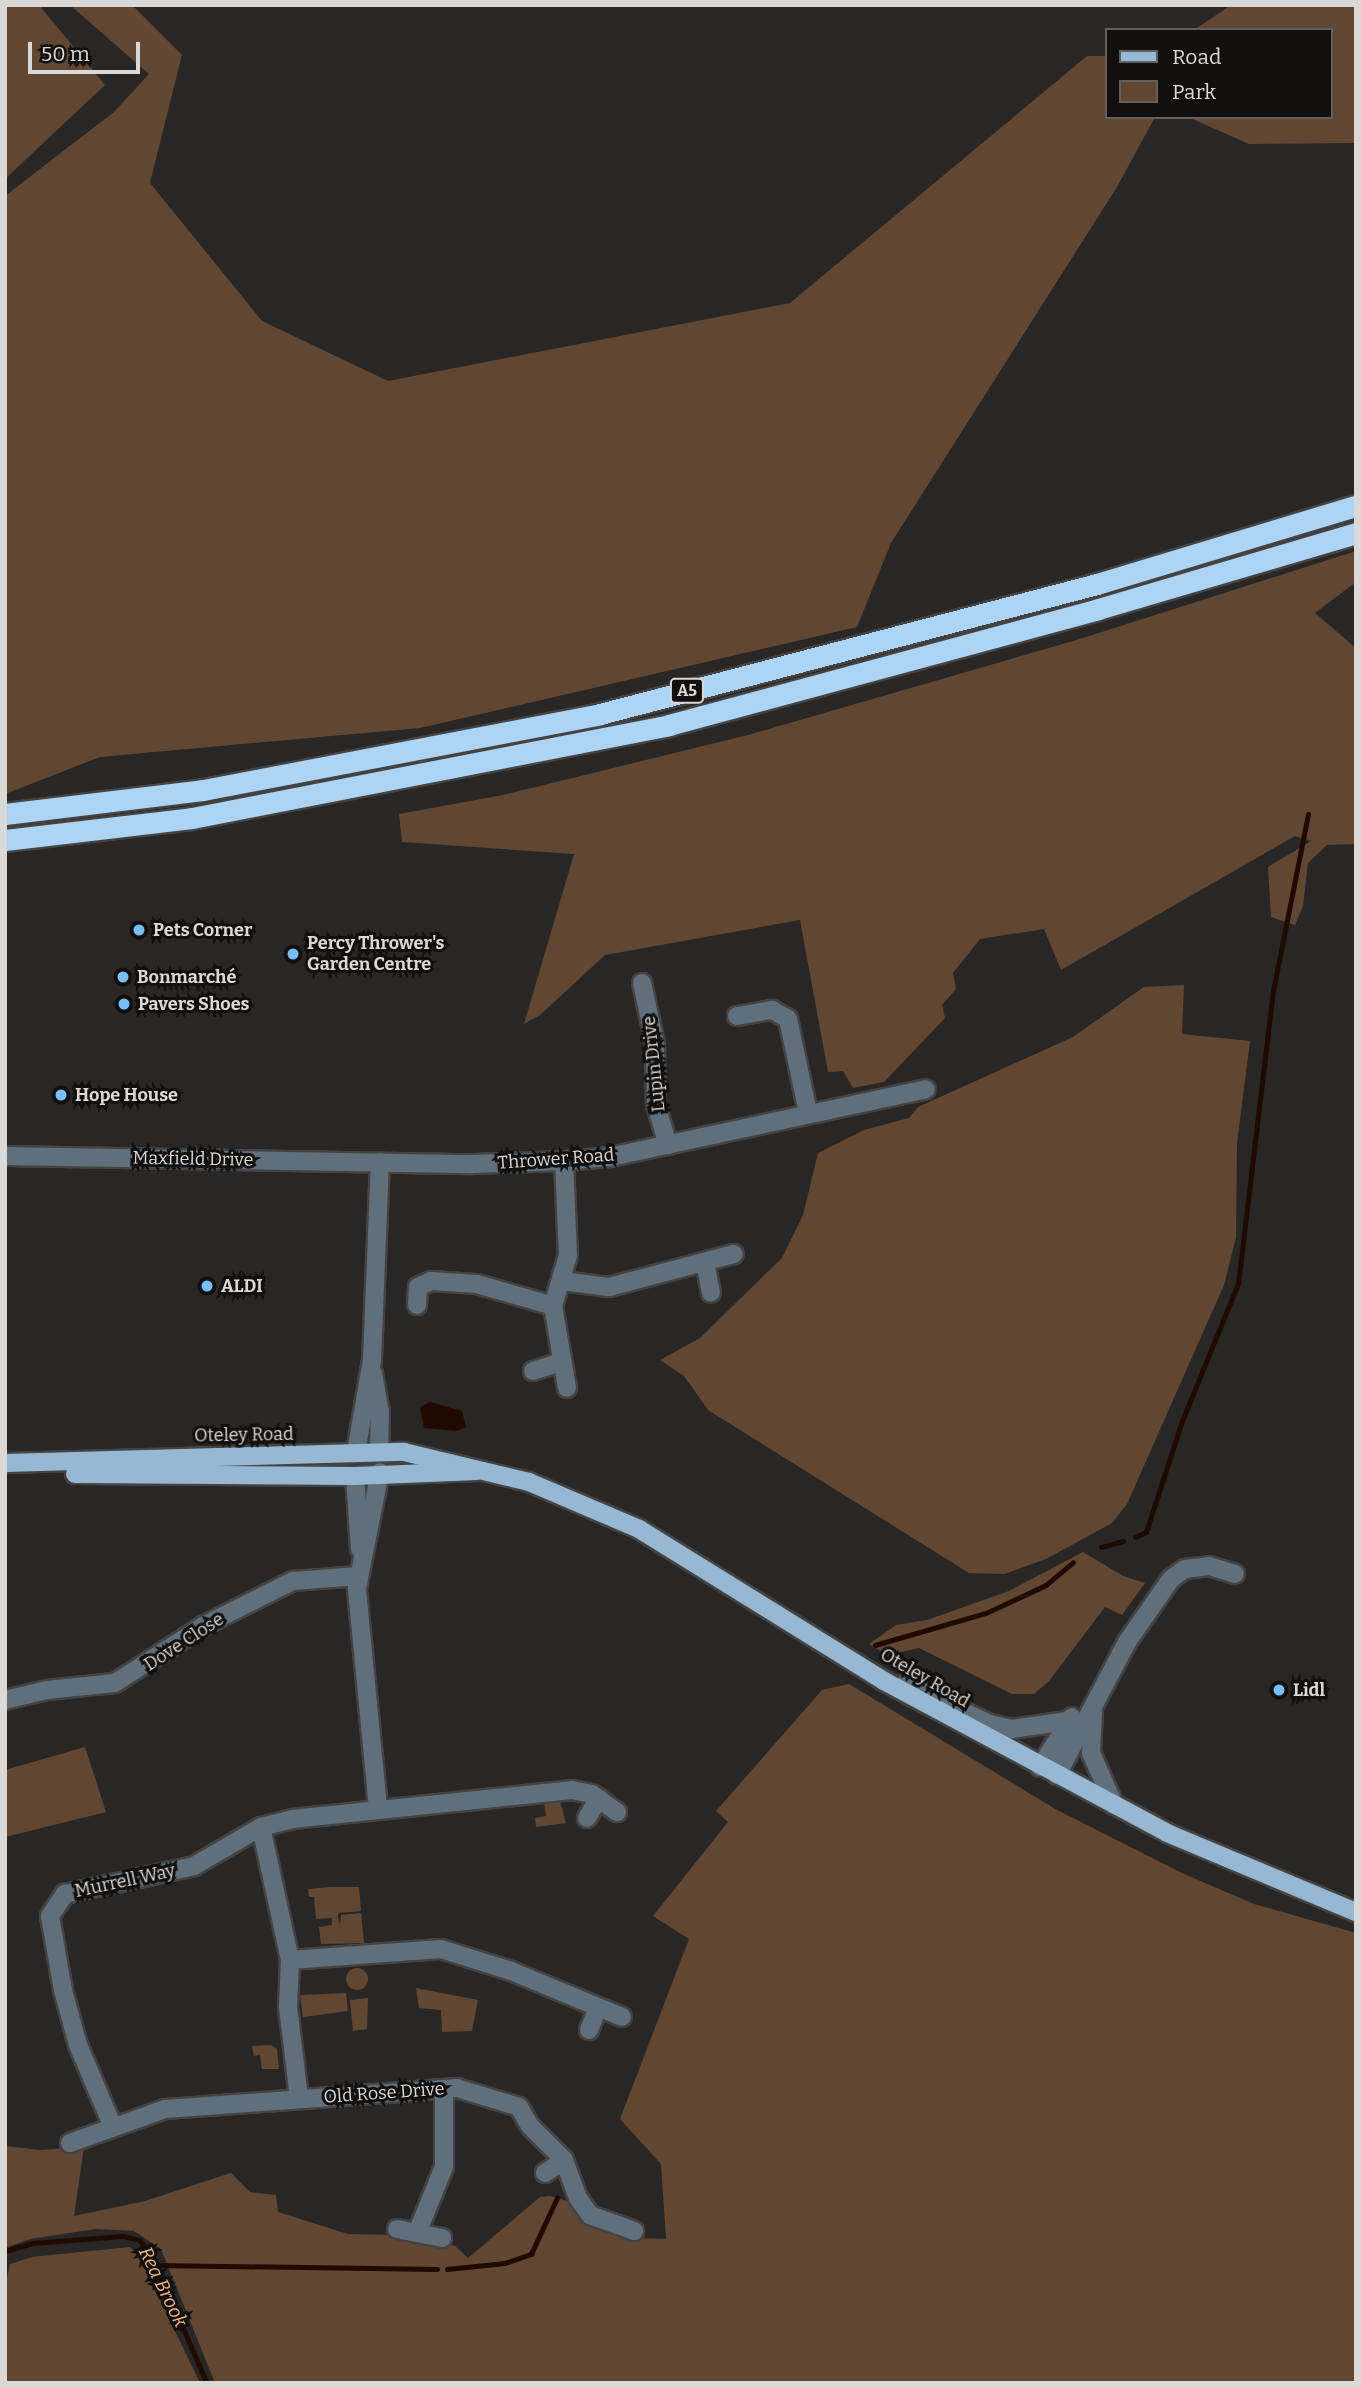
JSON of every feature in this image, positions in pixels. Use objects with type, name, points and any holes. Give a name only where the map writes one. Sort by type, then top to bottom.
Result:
[{"type":"highway","name":"A5","points":[[5,814],[203,790],[600,714],[1097,584],[1356,506]]},
{"type":"highway","name":"A5","points":[[5,840],[192,818],[669,725],[1098,610],[1356,533]]},
{"type":"main road","name":"Oteley Road","points":[[5,1463],[379,1451],[449,1460],[536,1484],[639,1529],[884,1681],[1114,1805],[1199,1849],[1356,1912]]},
{"type":"main road","points":[[379,1451],[380,1472]]},
{"type":"main road","points":[[355,1476],[356,1452]]},
{"type":"main road","name":"Oteley Road","points":[[5,1473],[355,1476],[380,1472],[481,1471]]},
{"type":"street","name":"Lupin Drive","points":[[642,983],[655,1043],[656,1105],[668,1145]]},
{"type":"street","points":[[737,1016],[772,1010],[788,1019],[808,1112]]},
{"type":"street","name":"Thrower Road","points":[[380,1162],[564,1161],[668,1145],[808,1112],[926,1089]]},
{"type":"street","name":"Maxfield Drive","points":[[5,1156],[380,1162]]},
{"type":"street","points":[[564,1161],[569,1235],[562,1281],[553,1306],[567,1388]]},
{"type":"street","points":[[356,1452],[371,1362],[380,1162]]},
{"type":"street","points":[[562,1281],[609,1287],[734,1254]]},
{"type":"street","points":[[705,1262],[711,1292]]},
{"type":"street","points":[[414,1289],[431,1281],[477,1284],[553,1306]]},
{"type":"street","points":[[371,1362],[380,1411],[379,1451]]},
{"type":"street","points":[[533,1371],[561,1362]]},
{"type":"street","points":[[360,1571],[380,1472]]},
{"type":"street","points":[[355,1476],[379,1808]]},
{"type":"street","points":[[1049,1771],[1171,1579],[1185,1569],[1209,1566],[1235,1574]]},
{"type":"street","name":"Dove Close","points":[[5,1700],[47,1690],[115,1683],[203,1626],[293,1581],[360,1571]]},
{"type":"street","points":[[884,1681],[904,1684],[990,1724],[1012,1729],[1067,1721],[1094,1700]]},
{"type":"street","points":[[1094,1700],[1091,1753],[1114,1805]]},
{"type":"street","points":[[1049,1771],[1067,1721]]},
{"type":"street","name":"Murrell Way","points":[[113,2127],[68,2008],[51,1927],[53,1907],[74,1892],[194,1866],[261,1827],[379,1808],[572,1790],[598,1798],[617,1812]]},
{"type":"street","points":[[587,1818],[598,1798]]},
{"type":"street","points":[[261,1827],[290,1960],[288,2007],[299,2098]]},
{"type":"street","points":[[290,1960],[441,1949],[511,1971],[622,2017]]},
{"type":"street","points":[[589,2030],[598,2008]]},
{"type":"street","points":[[417,2233],[444,2166],[444,2089]]},
{"type":"street","name":"Old Rose Drive","points":[[70,2143],[165,2109],[299,2098],[444,2089],[471,2090],[519,2107],[530,2126],[564,2160],[578,2198],[590,2215],[634,2231]]},
{"type":"street","points":[[545,2173],[564,2160]]},
{"type":"street","points":[[397,2229],[442,2238]]},
{"type":"green space","points":[[5,5],[39,5],[105,85],[5,179]]},
{"type":"green space","points":[[70,5],[132,5],[182,55],[150,183],[262,321],[388,381],[790,303],[1087,56],[1106,56],[1106,119],[1154,119],[1117,187],[891,543],[857,627],[420,728],[100,757],[5,794],[5,196],[114,112],[149,74]]},
{"type":"green space","points":[[1231,5],[1356,5],[1356,143],[1249,144],[1193,119],[1333,119],[1333,28],[1197,28]]},
{"type":"green space","points":[[1356,551],[1356,582],[1315,613],[1356,648],[1356,844],[1327,845],[1308,863],[1303,906],[1295,925],[1271,917],[1268,867],[1311,841],[1295,836],[1061,970],[1044,929],[980,939],[953,973],[956,989],[942,1005],[945,1018],[884,1082],[853,1088],[843,1071],[828,1072],[800,920],[605,955],[540,1015],[524,1024],[574,854],[402,842],[399,814],[503,795],[748,735],[1080,639]]},
{"type":"green space","points":[[1184,985],[1182,1034],[1250,1041],[1237,1143],[1236,1237],[1224,1285],[1127,1504],[1112,1523],[1048,1558],[1005,1574],[969,1573],[708,1410],[684,1376],[660,1360],[700,1338],[782,1258],[803,1215],[818,1153],[864,1130],[909,1118],[918,1107],[1073,1037],[1144,987]]},
{"type":"green space","points":[[1083,1552],[1123,1576],[1145,1583],[1122,1615],[1105,1607],[1049,1681],[1034,1694],[1012,1694],[919,1648],[887,1655],[869,1644],[896,1625],[927,1620],[1009,1591]]},
{"type":"green space","points":[[849,1684],[1057,1810],[1184,1874],[1254,1904],[1356,1933],[1356,2383],[215,2383],[161,2249],[134,2231],[96,2229],[30,2239],[5,2248],[5,2146],[41,2150],[84,2147],[74,2216],[145,2201],[231,2173],[250,2192],[276,2195],[278,2212],[348,2234],[395,2235],[455,2246],[468,2258],[540,2197],[550,2196],[567,2201],[592,2223],[636,2238],[666,2239],[661,2164],[620,2119],[689,1939],[653,1916],[728,1822],[716,1811],[822,1690]]},
{"type":"green space","points":[[85,1747],[106,1812],[5,1837],[5,1770]]},
{"type":"green space","points":[[560,1801],[566,1823],[536,1827],[535,1818],[546,1816],[544,1803]]},
{"type":"green space","points":[[359,1887],[361,1911],[338,1913],[338,1917],[340,1925],[341,1915],[361,1913],[364,1943],[321,1944],[319,1927],[332,1925],[332,1918],[316,1919],[314,1897],[309,1897],[308,1889]]},
{"type":"green space","points":[[357,1968],[365,1971],[368,1979],[365,1987],[357,1990],[349,1987],[346,1979],[349,1971]]},
{"type":"green space","points":[[416,1988],[478,2000],[472,2031],[442,2032],[441,2010],[419,2008]]},
{"type":"green space","points":[[346,1993],[348,2011],[303,2017],[300,1995]]},
{"type":"green space","points":[[368,1998],[367,2029],[353,2031],[350,2000]]},
{"type":"green space","points":[[271,2045],[277,2049],[279,2069],[262,2069],[260,2055],[254,2056],[252,2046]]},
{"type":"green space","points":[[130,2247],[139,2256],[200,2383],[5,2383],[5,2287],[10,2264],[32,2257]]},
{"type":"shaded area","points":[[430,1402],[462,1411],[466,1427],[457,1431],[424,1428],[420,1407]]},
{"type":"waterway","points":[[1135,1537],[1146,1532],[1182,1421],[1238,1284],[1273,991],[1308,814]]},
{"type":"waterway","points":[[1101,1547],[1123,1541]]},
{"type":"waterway","points":[[875,1645],[986,1613],[1046,1585],[1073,1562]]},
{"type":"waterway","points":[[447,2269],[505,2263],[531,2254],[557,2198]]},
{"type":"waterway","name":"Rea Brook","points":[[5,2251],[33,2243],[123,2236],[140,2240],[156,2265],[207,2383]]},
{"type":"waterway","points":[[156,2265],[437,2269]]},
{"type":"place","name":"Pets Corner","points":[[139,930]]},
{"type":"place","name":"Percy Thrower's Garden Centre","points":[[293,954]]},
{"type":"place","name":"Bonmarché","points":[[123,977]]},
{"type":"place","name":"Pavers Shoes","points":[[124,1004]]},
{"type":"place","name":"Hope House","points":[[61,1095]]},
{"type":"place","name":"ALDI","points":[[207,1286]]},
{"type":"place","name":"Lidl","points":[[1279,1690]]}]
